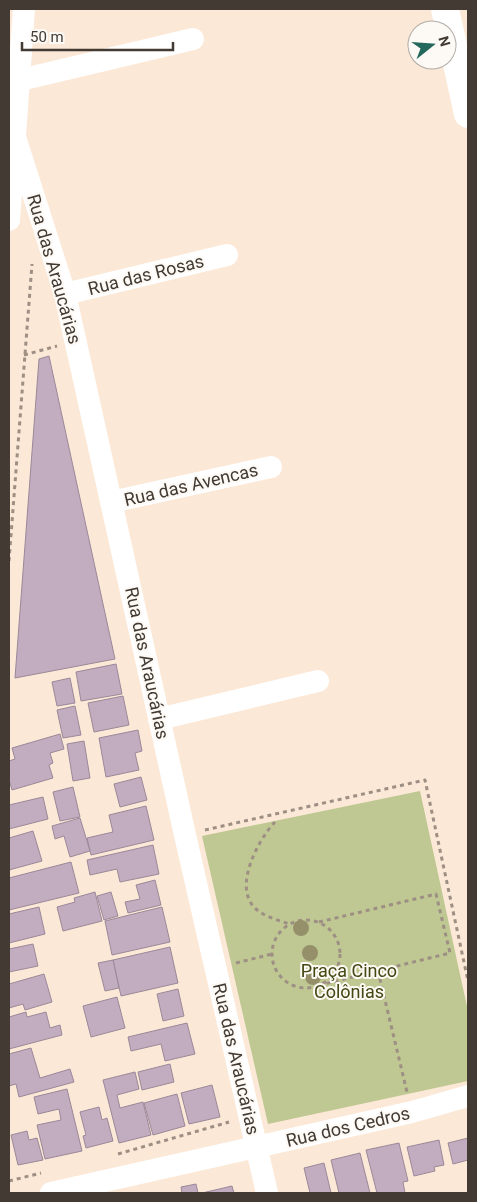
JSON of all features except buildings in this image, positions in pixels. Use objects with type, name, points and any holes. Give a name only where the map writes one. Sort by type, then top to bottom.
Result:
[{"type":"street","points":[[9,220],[24,9]]},
{"type":"street","points":[[445,9],[468,114]]},
{"type":"street","points":[[20,80],[193,39]]},
{"type":"street","name":"Rua das Araucárias","points":[[16,137],[65,294],[185,835],[267,1193]]},
{"type":"street","name":"Rua das Rosas","points":[[65,294],[227,255]]},
{"type":"street","name":"Rua das Avencas","points":[[111,502],[271,467]]},
{"type":"street","points":[[159,719],[318,681]]},
{"type":"street","name":"Rua dos Cedros","points":[[50,1182],[257,1148],[412,1112],[468,1096]]},
{"type":"path","points":[[9,561],[32,260]]},
{"type":"path","points":[[24,355],[60,345]]},
{"type":"path","points":[[185,835],[425,780],[468,980]]},
{"type":"path","points":[[276,822],[268,830],[251,862],[246,880],[247,898],[262,913],[289,924]]},
{"type":"path","points":[[319,922],[436,894],[450,953],[309,988],[298,987],[288,983],[279,975],[274,965],[272,954],[276,937],[289,924],[299,920],[319,922],[328,928],[335,937],[339,948],[339,959],[336,969],[320,985]]},
{"type":"path","points":[[215,968],[272,954]]},
{"type":"path","points":[[378,971],[412,1112]]},
{"type":"path","points":[[109,1157],[232,1121]]},
{"type":"path","points":[[9,1181],[50,1182]]},
{"type":"green space","name":"Praça Cinco Colônias","points":[[420,791],[468,1011],[468,1081],[268,1124],[202,836]]}]
